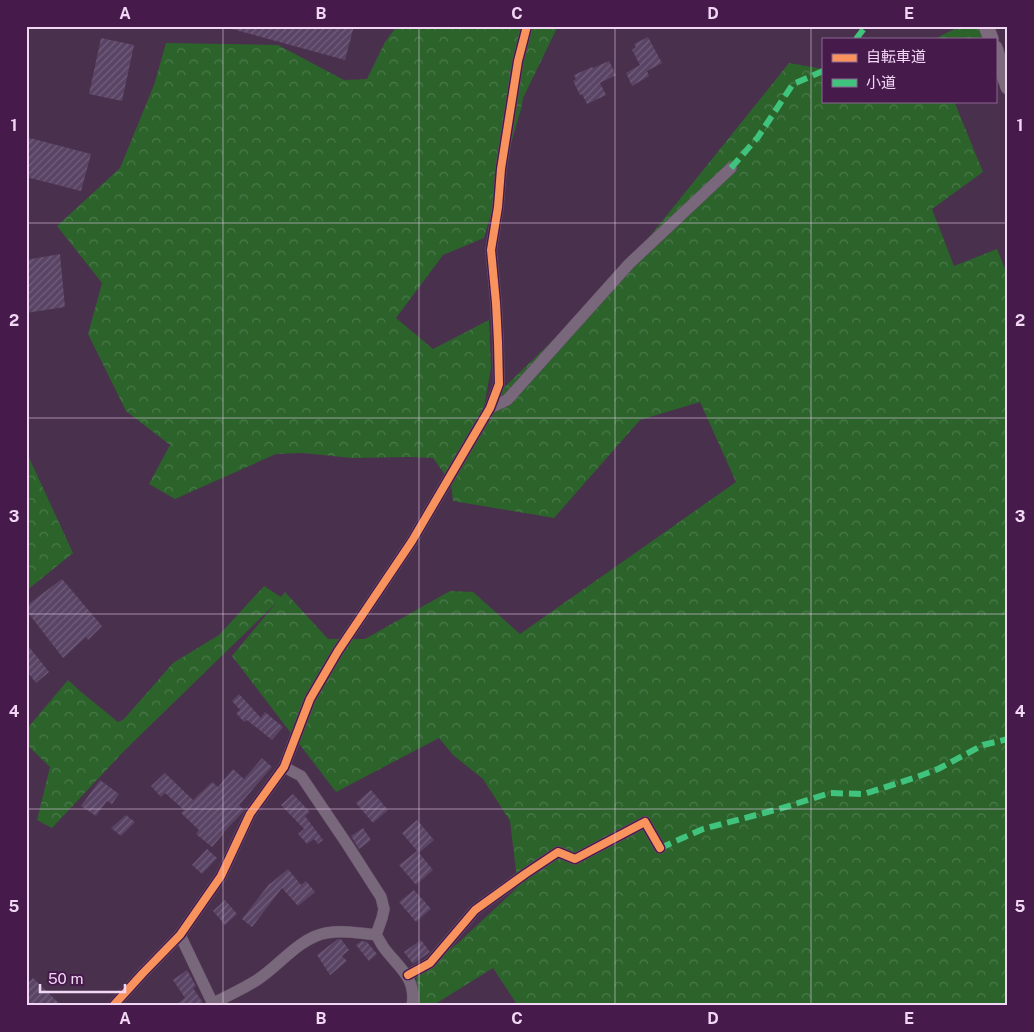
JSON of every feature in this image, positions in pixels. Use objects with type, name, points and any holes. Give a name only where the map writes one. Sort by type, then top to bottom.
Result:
[{"type":"street","points":[[113,1006],[180,935],[221,876],[250,814],[284,767],[310,699],[338,651],[412,541],[490,408],[499,384],[497,313],[491,250],[498,208],[501,169],[518,61],[527,26]]},
{"type":"street","points":[[986,26],[991,38]]},
{"type":"street","points":[[996,51],[1008,87]]},
{"type":"street","points":[[490,408],[506,400],[629,264],[731,168]]},
{"type":"street","points":[[284,767],[301,776],[381,897],[384,910],[376,935],[384,948],[408,976],[413,988],[414,998],[412,1006]]},
{"type":"street","points":[[408,976],[430,963],[475,910],[558,852],[575,860],[645,822],[660,848]]},
{"type":"street","points":[[180,935],[213,1005],[257,980],[288,954],[308,940],[324,933],[345,931],[376,935]]},
{"type":"green space","points":[[397,26],[558,26],[523,98],[484,238],[443,255],[396,318],[433,349],[489,320],[491,368],[484,407],[614,281],[789,63],[822,69],[822,102],[954,102],[983,172],[932,209],[954,266],[997,249],[1008,276],[1008,1006],[518,1006],[493,968],[432,1006],[418,1006],[416,976],[458,943],[518,887],[510,821],[483,779],[453,755],[439,738],[336,792],[232,656],[276,603],[124,751],[52,828],[37,820],[50,767],[26,744],[26,730],[68,680],[118,722],[124,719],[173,663],[219,635],[264,586],[281,597],[285,592],[328,639],[365,639],[450,591],[473,592],[520,634],[736,482],[700,402],[640,420],[554,518],[453,501],[451,483],[433,458],[352,458],[303,453],[276,454],[175,499],[149,484],[170,445],[126,411],[88,334],[102,283],[57,226],[120,168],[154,85],[166,43],[278,45],[344,80],[367,79],[385,42]]},
{"type":"green space","points":[[961,26],[981,26],[984,38],[936,38]]},
{"type":"green space","points":[[26,451],[73,553],[26,591]]},
{"type":"building","points":[[232,26],[354,26],[345,60],[232,29]]},
{"type":"building","points":[[648,37],[662,63],[647,71],[649,76],[632,86],[626,73],[640,65],[632,50],[636,47],[634,44]]},
{"type":"building","points":[[101,38],[134,45],[122,101],[89,94]]},
{"type":"building","points":[[609,61],[616,75],[600,83],[606,95],[587,104],[573,81],[576,79],[574,75]]},
{"type":"building","points":[[26,137],[91,154],[81,191],[26,177]]},
{"type":"building","points":[[60,254],[65,307],[26,313],[26,260]]},
{"type":"building","points":[[62,579],[102,626],[88,640],[86,637],[63,658],[26,610],[26,606]]},
{"type":"building","points":[[26,643],[49,672],[36,683],[26,670]]},
{"type":"building","points":[[239,694],[261,718],[265,712],[283,727],[272,740],[247,720],[244,722],[236,713],[240,710],[232,701]]},
{"type":"building","points":[[262,758],[272,767],[239,805],[244,810],[242,813],[212,847],[196,834],[199,830],[181,813],[184,810],[165,793],[161,797],[151,786],[165,773],[193,800],[212,782],[218,787],[233,769],[244,779]]},
{"type":"building","points":[[100,780],[119,794],[112,804],[107,801],[96,816],[81,806]]},
{"type":"building","points":[[371,790],[388,810],[373,823],[356,803]]},
{"type":"building","points":[[293,794],[310,812],[305,816],[323,840],[318,844],[314,839],[307,844],[298,834],[304,829],[281,805]]},
{"type":"building","points":[[126,815],[135,822],[121,836],[111,828]]},
{"type":"building","points":[[417,820],[434,840],[419,853],[433,870],[416,885],[399,865],[417,851],[402,833]]},
{"type":"building","points":[[363,828],[371,840],[359,849],[351,836]]},
{"type":"building","points":[[207,849],[217,858],[202,874],[192,865]]},
{"type":"building","points":[[288,869],[301,885],[306,881],[315,892],[298,906],[282,888],[252,927],[242,919],[270,883]]},
{"type":"building","points":[[414,890],[431,909],[416,922],[399,902]]},
{"type":"building","points":[[225,900],[237,914],[225,925],[213,911]]},
{"type":"building","points":[[338,939],[341,939],[349,950],[342,956],[347,961],[330,975],[317,955]]},
{"type":"building","points":[[421,940],[430,952],[413,964],[404,952]]},
{"type":"building","points":[[361,941],[367,942],[377,954],[369,961],[356,945]]},
{"type":"building","points":[[187,970],[196,986],[193,988],[205,1006],[174,1006],[185,998],[173,980]]},
{"type":"building","points":[[33,978],[62,1006],[32,1006],[26,1000],[26,985]]},
{"type":"marked path","points":[[857,38],[866,26]]},
{"type":"marked path","points":[[731,168],[758,137],[793,84],[822,71]]},
{"type":"marked path","points":[[660,848],[703,829],[830,793],[864,794],[938,769],[983,745],[1008,739]]},
{"type":"cycle path","points":[[113,1006],[180,935],[221,876],[250,814],[284,767],[310,699],[338,651],[412,541],[490,408],[499,384],[496,303],[491,250],[498,207],[501,169],[518,61],[527,26]]},
{"type":"cycle path","points":[[408,975],[430,963],[475,910],[558,852],[575,859],[645,822],[660,848]]}]
